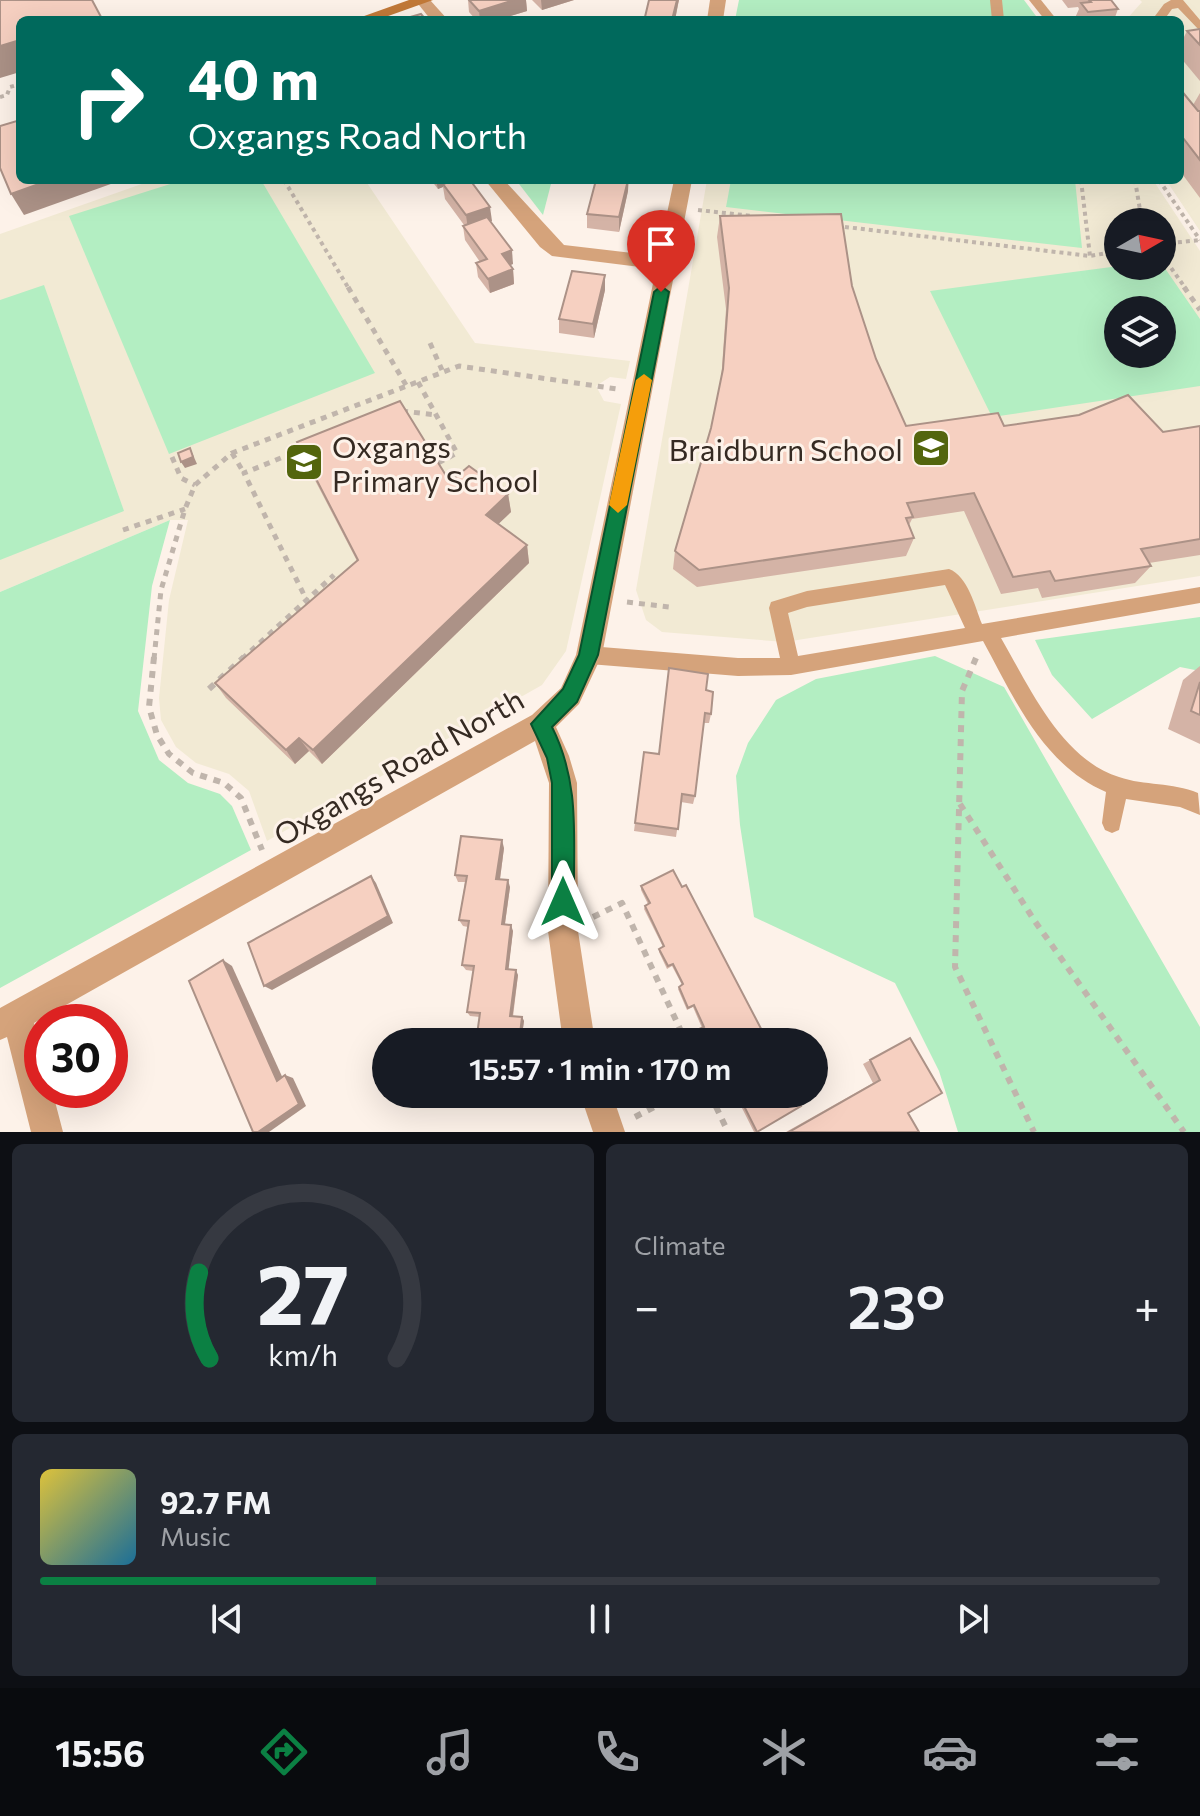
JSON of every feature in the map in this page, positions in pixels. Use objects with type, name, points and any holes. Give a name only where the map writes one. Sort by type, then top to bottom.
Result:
[{"type":"street","points":[[373,16],[423,0],[437,16]]},
{"type":"street","points":[[497,184],[547,242],[559,251],[666,264]]},
{"type":"street","name":"Oxgangs Road North","points":[[8,1020],[541,724],[570,696],[589,655],[682,184]]},
{"type":"street","points":[[541,724],[556,756],[563,783],[563,931],[577,1028]]},
{"type":"street","points":[[8,1020],[47,1132]]},
{"type":"street","points":[[606,1108],[619,1127]]},
{"type":"lane","points":[[1035,0],[1048,16]]},
{"type":"lane","points":[[1161,16],[1168,6],[1178,2],[1200,27]]},
{"type":"lane","points":[[791,666],[778,608],[807,599],[949,577],[981,632],[1067,758],[1090,775],[1117,787],[1187,796],[1200,805]]},
{"type":"lane","points":[[589,655],[738,667],[791,666],[1200,595]]},
{"type":"lane","points":[[1112,823],[1117,787]]},
{"type":"path","points":[[0,97],[7,95],[10,87],[16,85]]},
{"type":"path","points":[[286,184],[406,386]]},
{"type":"path","points":[[1081,184],[1090,256]]},
{"type":"path","points":[[1136,184],[1140,208]]},
{"type":"path","points":[[1162,184],[1200,240],[1176,243]]},
{"type":"path","points":[[677,207],[764,218]]},
{"type":"path","points":[[826,225],[1090,256],[1104,254]]},
{"type":"path","points":[[1176,275],[1200,310]]},
{"type":"path","points":[[430,343],[442,370]]},
{"type":"path","points":[[272,875],[241,798],[224,783],[193,773],[169,754],[157,735],[149,707],[161,590],[195,485],[232,453],[459,366],[642,391]]},
{"type":"path","points":[[418,382],[457,453],[433,465]]},
{"type":"path","points":[[397,410],[437,415]]},
{"type":"path","points":[[244,473],[314,444]]},
{"type":"path","points":[[232,453],[312,611]]},
{"type":"path","points":[[172,457],[181,478],[195,485]]},
{"type":"path","points":[[123,530],[185,509]]},
{"type":"path","points":[[209,689],[334,575]]},
{"type":"path","points":[[598,599],[669,607]]},
{"type":"path","points":[[981,632],[962,691],[955,967],[1034,1132]]},
{"type":"path","points":[[959,803],[1034,920],[1184,1132]]},
{"type":"path","points":[[563,931],[622,903],[680,1028]]},
{"type":"path","points":[[619,1127],[654,1108]]},
{"type":"path","points":[[717,1108],[728,1132]]},
{"type":"shaded area","points":[[1140,0],[1200,0],[1200,231],[1169,184],[1184,184],[1184,16],[1130,16],[1142,2]]},
{"type":"shaded area","name":"Oxgangs Primary School","points":[[142,184],[368,184],[475,343],[630,361],[626,379],[610,377],[596,386],[604,401],[621,404],[566,651],[542,685],[267,841],[249,791],[229,774],[196,763],[176,747],[161,720],[159,698],[169,600],[188,520],[170,520],[0,592],[0,234]]},
{"type":"shaded area","name":"Braidburn School","points":[[706,184],[1156,184],[1172,208],[1104,208],[1104,280],[1176,280],[1176,215],[1200,251],[1200,576],[785,642],[662,632],[646,620],[636,590]]},
{"type":"green space","points":[[739,0],[1024,0],[1036,16],[736,16]]},
{"type":"green space","points":[[170,184],[263,184],[375,373],[169,454],[69,216]]},
{"type":"green space","points":[[519,184],[551,184],[543,215]]},
{"type":"green space","points":[[730,184],[1075,184],[1082,248],[726,207]]},
{"type":"green space","points":[[1104,268],[1104,280],[1173,280],[1200,319],[1200,386],[992,417],[930,291]]},
{"type":"green space","points":[[44,285],[124,511],[0,560],[0,300]]},
{"type":"green space","points":[[170,520],[152,586],[138,711],[159,760],[188,783],[220,794],[232,806],[251,850],[0,988],[0,592]]},
{"type":"green space","points":[[1200,617],[1200,671],[1180,667],[1092,719],[1052,675],[1035,640]]},
{"type":"green space","points":[[935,656],[1004,687],[1200,1027],[1200,1132],[958,1132],[939,1071],[895,983],[754,917],[736,776],[748,743],[776,700],[816,679]]},
{"type":"building","points":[[0,0],[92,0],[100,16],[16,16],[16,41],[0,46]]},
{"type":"building","points":[[469,0],[514,0],[479,11]]},
{"type":"building","points":[[649,0],[677,0],[673,16],[645,16]]},
{"type":"building","points":[[1089,0],[1111,0],[1118,9],[1088,12],[1081,3],[1091,2]]},
{"type":"building","points":[[1200,29],[1200,45],[1187,31]]},
{"type":"building","points":[[1184,94],[1200,111],[1200,160],[1184,139]]},
{"type":"building","points":[[16,121],[16,184],[39,184],[11,194],[0,168],[0,126]]},
{"type":"building","points":[[443,184],[473,184],[490,207],[466,215]]},
{"type":"building","points":[[595,184],[627,184],[619,217],[587,214]]},
{"type":"building","points":[[841,214],[852,286],[876,359],[906,426],[998,413],[1004,426],[1079,415],[1128,395],[1163,432],[1200,426],[1200,539],[1141,549],[1151,566],[1055,581],[1050,571],[1013,577],[974,493],[907,503],[913,517],[906,518],[914,538],[699,570],[675,551],[711,428],[723,369],[729,288],[720,216]]},
{"type":"building","points":[[487,217],[512,250],[502,254],[513,269],[488,279],[476,263],[487,259],[463,226]]},
{"type":"building","points":[[572,271],[605,275],[593,324],[559,319]]},
{"type":"building","points":[[400,401],[450,482],[469,466],[508,494],[486,515],[527,545],[313,750],[299,738],[286,750],[215,683],[358,560],[297,442]]},
{"type":"building","points":[[190,448],[193,457],[181,462],[178,453]]},
{"type":"building","points":[[669,668],[708,674],[706,690],[713,692],[711,714],[705,713],[695,796],[682,794],[678,829],[635,823],[644,752],[659,754]]},
{"type":"building","points":[[1200,682],[1200,715],[1191,711]]},
{"type":"building","points":[[461,836],[502,840],[496,879],[508,880],[502,924],[511,925],[506,969],[516,970],[510,1016],[522,1017],[521,1028],[478,1028],[480,1013],[467,1012],[474,966],[462,965],[469,921],[459,920],[467,876],[455,875]]},
{"type":"building","points":[[673,870],[682,887],[686,885],[761,1028],[702,1028],[704,1027],[694,1005],[688,1008],[679,987],[683,984],[673,964],[668,966],[659,949],[664,946],[645,906],[650,903],[641,886]]},
{"type":"building","points":[[371,876],[388,916],[264,986],[248,943]]},
{"type":"building","points":[[223,960],[277,1081],[285,1075],[299,1104],[258,1132],[253,1132],[189,981]]},
{"type":"building","points":[[910,1038],[942,1093],[908,1113],[919,1132],[789,1132],[880,1080],[870,1060]]},
{"type":"building","points":[[745,1108],[798,1108],[757,1132]]},
{"type":"slow traffic","points":[[618,505],[644,380]]},
{"type":"place","name":"Braidburn School","points":[[931,448]]},
{"type":"place","name":"Oxgangs Primary School","points":[[304,462]]},
{"type":"route","points":[[563,902],[563,783],[556,756],[541,724],[570,696],[589,655],[661,292]]}]
